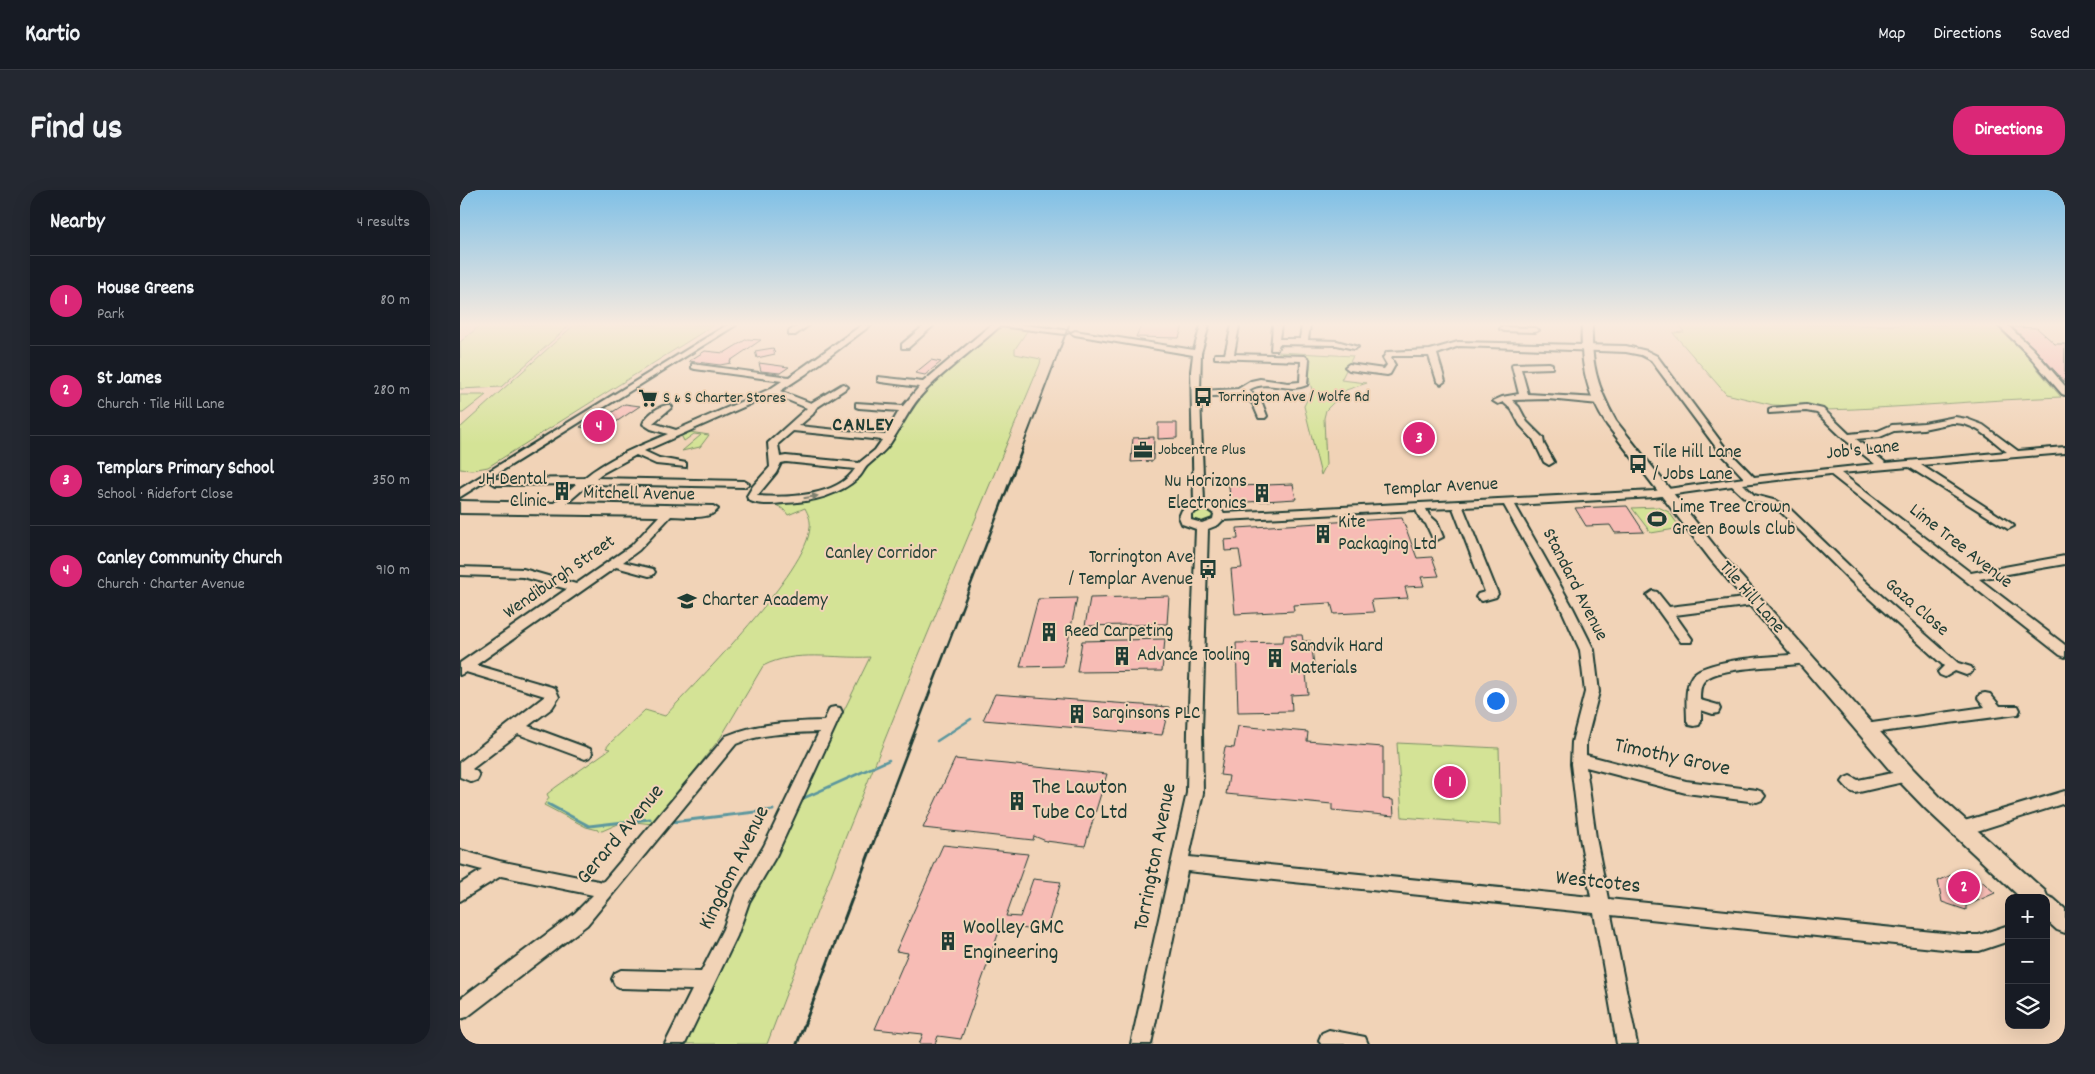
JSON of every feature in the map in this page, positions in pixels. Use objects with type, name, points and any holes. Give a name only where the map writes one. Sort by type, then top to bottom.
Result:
[{"type":"main road","name":"Tile Hill Lane","points":[[1588,365],[1591,381],[1611,422],[1716,557],[1907,776],[2032,894]]},
{"type":"street","points":[[460,494],[476,482],[667,365]]},
{"type":"street","points":[[554,508],[584,481],[636,451],[773,391],[812,365]]},
{"type":"street","points":[[776,461],[786,459],[861,466],[867,463],[889,438],[914,397],[950,365]]},
{"type":"street","points":[[1196,365],[1199,506]]},
{"type":"street","points":[[1196,394],[1228,394],[1245,391],[1254,383],[1260,382],[1301,386],[1304,383],[1305,365]]},
{"type":"street","points":[[1349,368],[1387,372],[1391,365]]},
{"type":"street","points":[[1436,365],[1441,381]]},
{"type":"street","points":[[1516,365],[1512,365],[1524,396]]},
{"type":"street","points":[[1543,365],[1549,366]]},
{"type":"street","points":[[1659,365],[1724,451],[1752,481]]},
{"type":"street","points":[[2041,365],[2065,392]]},
{"type":"street","points":[[695,366],[791,380]]},
{"type":"street","points":[[881,379],[927,385]]},
{"type":"street","points":[[844,387],[812,407],[810,412],[774,443],[776,461],[774,470],[754,491],[752,496],[753,499],[763,500],[807,498],[820,495],[847,483],[860,470],[861,466]]},
{"type":"street","points":[[773,391],[812,407]]},
{"type":"street","points":[[1245,391],[1257,402],[1262,416]]},
{"type":"street","points":[[1548,462],[1538,438],[1522,423],[1516,410],[1502,400],[1524,396],[1599,400]]},
{"type":"street","points":[[858,405],[907,409]]},
{"type":"street","points":[[667,407],[649,420],[648,424],[669,429],[676,434]]},
{"type":"street","points":[[1772,411],[1817,409],[1823,412],[1847,437],[1884,466]]},
{"type":"street","points":[[1847,437],[1880,434],[1892,428],[1957,420],[1977,425],[2016,454]]},
{"type":"street","points":[[792,428],[889,438]]},
{"type":"street","name":"Job's Lane","points":[[1666,492],[1884,466],[2065,450]]},
{"type":"street","points":[[636,451],[656,462],[682,465]]},
{"type":"street","points":[[1912,464],[2008,526]]},
{"type":"street","name":"Lime Tree Avenue","points":[[1833,472],[2065,652]]},
{"type":"street","points":[[496,482],[584,481],[744,484]]},
{"type":"street","points":[[460,489],[476,482]]},
{"type":"street","name":"Gaza Close","points":[[1735,483],[1750,496],[1773,503],[1786,511],[1854,578],[1896,614],[1949,669],[1966,670]]},
{"type":"street","name":"Templar Avenue","points":[[1219,517],[1666,492]]},
{"type":"street","name":"Standard Avenue","points":[[1508,502],[1567,608],[1587,650],[1592,692],[1579,742],[1578,759],[1588,838],[1627,1044]]},
{"type":"street","name":"Mitchell Avenue","points":[[460,504],[671,510]]},
{"type":"street","points":[[1457,505],[1481,578],[1492,594],[1482,597]]},
{"type":"street","points":[[1199,506],[1213,508],[1218,511],[1219,517],[1212,524],[1202,526],[1188,524],[1184,516],[1186,512],[1199,506]]},
{"type":"street","points":[[1420,507],[1424,517],[1431,522],[1437,537]]},
{"type":"street","name":"Mitchell Avenue","points":[[460,510],[554,508]]},
{"type":"street","name":"Wendiburgh Street","points":[[462,669],[645,540],[671,510]]},
{"type":"street","name":"Torrington Avenue","points":[[1141,1044],[1181,863],[1196,784],[1195,731],[1202,526]]},
{"type":"street","points":[[1968,577],[2065,560]]},
{"type":"street","points":[[614,563],[649,572]]},
{"type":"street","points":[[460,571],[523,573],[577,588]]},
{"type":"street","points":[[1840,580],[1854,578]]},
{"type":"street","points":[[1653,595],[1686,639]]},
{"type":"street","points":[[1666,612],[1753,601]]},
{"type":"street","points":[[1694,721],[1697,680],[1701,674],[1708,670],[1804,659]]},
{"type":"street","points":[[462,669],[550,692],[552,696],[547,704],[464,773]]},
{"type":"street","points":[[1985,698],[1997,711]]},
{"type":"street","points":[[1694,703],[1713,709]]},
{"type":"street","points":[[1865,729],[2013,710]]},
{"type":"street","name":"Gerard Avenue","points":[[460,1010],[581,919],[731,740],[748,733],[832,719]]},
{"type":"street","name":"Kingdom Avenue","points":[[675,1044],[731,930],[734,915],[757,870],[770,851],[832,719]]},
{"type":"street","points":[[517,728],[585,753]]},
{"type":"street","name":"Timothy Grove","points":[[1578,759],[1686,787],[1757,796]]},
{"type":"street","points":[[1850,782],[1855,787],[1907,776]]},
{"type":"street","points":[[1961,829],[2065,797]]},
{"type":"street","points":[[460,857],[499,868],[606,890]]},
{"type":"street","name":"Westcotes","points":[[1181,863],[1971,943],[1989,940],[2005,934]]},
{"type":"street","points":[[460,894],[499,868]]},
{"type":"street","points":[[621,980],[705,981]]},
{"type":"street","points":[[1329,1040],[1358,1044]]},
{"type":"green space","points":[[460,365],[526,365],[501,387],[460,389]]},
{"type":"green space","points":[[530,365],[651,365],[488,467],[472,470],[460,469],[460,428]]},
{"type":"green space","name":"Canley Corridor","points":[[955,365],[1040,365],[844,841],[767,1044],[684,1044],[741,914],[770,862],[870,657],[802,656],[775,661],[763,666],[721,737],[653,824],[625,821],[602,831],[586,827],[544,805],[549,798],[547,794],[610,749],[606,748],[645,710],[665,716],[725,652],[772,597],[805,546],[810,522],[805,508],[788,515],[780,507],[761,501],[822,497],[843,488],[856,479],[892,441],[919,396]]},
{"type":"green space","points":[[1310,365],[1349,365],[1341,380],[1367,383],[1346,390],[1326,410],[1324,418],[1326,465],[1321,475],[1304,406],[1312,390],[1309,379]]},
{"type":"green space","points":[[1701,365],[2034,365],[2061,397],[1825,410],[1817,407],[1773,405],[1726,394]]},
{"type":"green space","points":[[460,395],[486,395],[463,413],[460,413]]},
{"type":"green space","points":[[690,432],[709,435],[700,447],[682,451],[701,435],[694,434],[684,441],[681,435]]},
{"type":"green space","name":"Lime Tree Crown Green Bowls Club","points":[[1658,507],[1669,512],[1679,526],[1675,529],[1651,533],[1632,508]]},
{"type":"green space","points":[[1199,509],[1210,510],[1215,513],[1208,524],[1191,522],[1190,514]]},
{"type":"green space","points":[[1397,743],[1499,748],[1501,825],[1402,817]]},
{"type":"building","points":[[759,365],[789,367],[780,373],[761,371]]},
{"type":"building","points":[[925,365],[937,365],[925,375],[915,373]]},
{"type":"building","points":[[2049,365],[2065,365],[2065,382]]},
{"type":"building","points":[[625,404],[640,406],[613,424],[617,425],[608,431],[580,427],[590,421],[597,422]]},
{"type":"building","points":[[1158,423],[1177,423],[1177,438],[1158,439]]},
{"type":"building","name":"Jobcentre Plus","points":[[1154,437],[1153,461],[1131,462],[1133,438]]},
{"type":"building","name":"Nu Horizons Electronics","points":[[1238,479],[1239,486],[1293,484],[1296,499],[1231,503],[1228,480]]},
{"type":"building","points":[[1627,506],[1644,532],[1615,533],[1610,525],[1586,526],[1575,508]]},
{"type":"building","points":[[1402,518],[1417,558],[1432,557],[1439,576],[1421,577],[1424,586],[1405,587],[1408,598],[1371,600],[1374,612],[1334,614],[1331,603],[1293,605],[1294,611],[1235,614],[1231,569],[1242,568],[1239,550],[1225,551],[1224,540],[1238,539],[1237,528]]},
{"type":"building","name":"Reed Carpeting","points":[[1169,596],[1167,624],[1085,626],[1090,598]]},
{"type":"building","name":"Reed Carpeting","points":[[1077,598],[1063,666],[1020,667],[1038,599]]},
{"type":"building","name":"Sandvik Hard Materials","points":[[1284,635],[1302,635],[1303,641],[1311,641],[1315,673],[1306,674],[1308,694],[1291,695],[1292,711],[1238,712],[1236,643],[1283,642]]},
{"type":"building","name":"Advance Tooling","points":[[1165,639],[1162,671],[1077,672],[1082,641]]},
{"type":"building","name":"Sarginsons PLC","points":[[995,694],[1169,707],[1162,735],[983,720]]},
{"type":"building","points":[[1238,726],[1308,732],[1307,741],[1383,747],[1383,799],[1393,800],[1394,816],[1332,810],[1332,804],[1226,794],[1229,776],[1220,775],[1225,747],[1234,748]]},
{"type":"building","name":"The Lawton Tube Co Ltd","points":[[955,759],[1107,774],[1085,846],[1046,841],[1034,836],[1033,840],[923,828]]},
{"type":"building","name":"Woolley GMC Engineering","points":[[943,845],[1028,854],[1006,916],[1020,917],[1033,879],[1061,882],[1046,931],[1001,926],[961,1039],[938,1036],[935,1044],[919,1044],[923,1034],[875,1029],[908,953],[896,951]]},
{"type":"building","points":[[1967,868],[1995,893],[1966,906],[1966,910],[1942,902],[1938,881]]},
{"type":"waterway","points":[[937,741],[971,719]]},
{"type":"waterway","points":[[804,798],[889,760]]},
{"type":"waterway","points":[[548,804],[589,826],[650,819]]},
{"type":"waterway","points":[[672,822],[773,810]]},
{"type":"railway","points":[[1021,451],[1054,365]]},
{"type":"railway","points":[[888,802],[1022,450]]},
{"type":"railway","points":[[797,1044],[889,801]]},
{"type":"place","name":"Torrington Ave / Wolfe Rd","points":[[1203,397]]},
{"type":"place","name":"S & S Charter Stores","points":[[648,398]]},
{"type":"place","name":"Canley Community Church","points":[[599,426]]},
{"type":"place","name":"Templars Primary School","points":[[1419,438]]},
{"type":"place","name":"Jobcentre Plus","points":[[1143,450]]},
{"type":"place","name":"Tile Hill Lane / Jobs Lane","points":[[1638,464]]},
{"type":"place","name":"JH Dental Clinic","points":[[562,491]]},
{"type":"place","name":"Nu Horizons Electronics","points":[[1262,493]]},
{"type":"place","name":"Lime Tree Crown Green Bowls Club","points":[[1657,519]]},
{"type":"place","name":"Kite Packaging Ltd","points":[[1323,534]]},
{"type":"place","name":"Torrington Ave / Templar Avenue","points":[[1208,569]]},
{"type":"place","name":"Charter Academy","points":[[687,601]]},
{"type":"place","name":"Reed Carpeting","points":[[1049,632]]},
{"type":"place","name":"Advance Tooling","points":[[1122,656]]},
{"type":"place","name":"Sandvik Hard Materials","points":[[1275,658]]},
{"type":"place","name":"Sarginsons PLC","points":[[1077,714]]},
{"type":"place","name":"House Greens","points":[[1450,782]]},
{"type":"place","name":"The Lawton Tube Co Ltd","points":[[1017,801]]},
{"type":"place","name":"St James","points":[[1964,887]]},
{"type":"place","name":"Woolley GMC Engineering","points":[[948,941]]},
{"type":"district","name":"CANLEY","points":[[863,426]]}]
